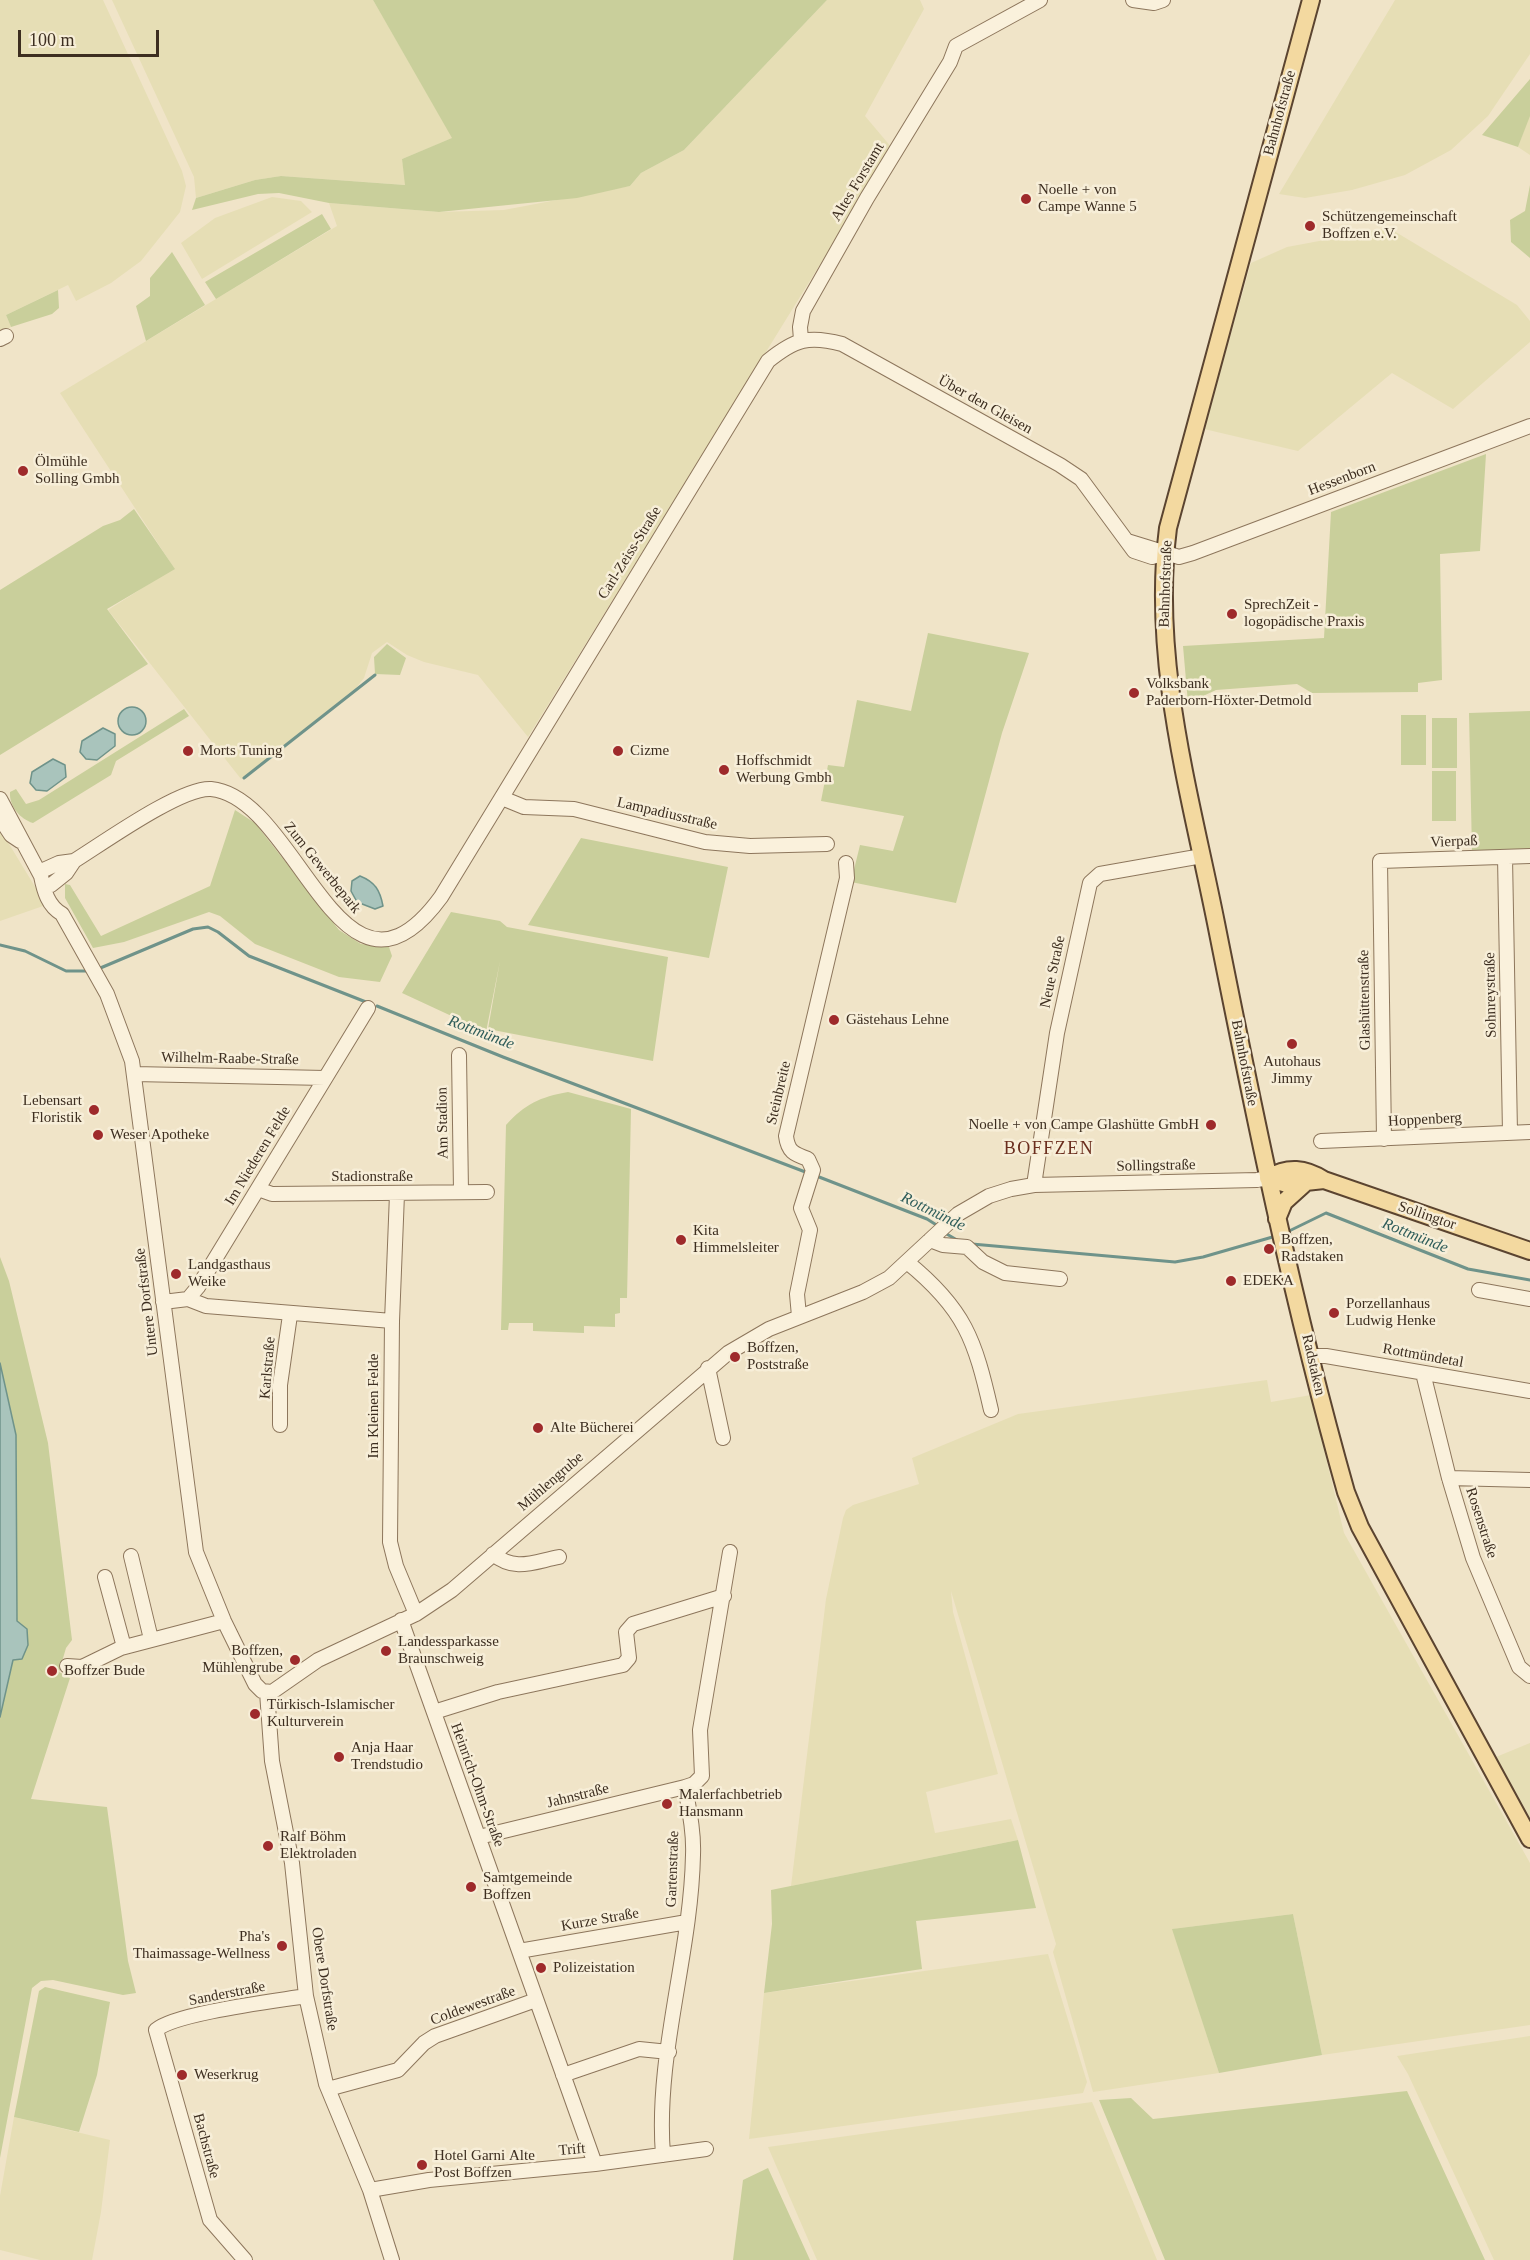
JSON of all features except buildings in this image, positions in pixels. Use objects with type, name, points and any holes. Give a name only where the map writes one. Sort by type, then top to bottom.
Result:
[{"type":"main road","name":"Bahnhofstraße","points":[[1268,1178],[1177,733],[1164,642],[1165,554],[1178,487],[1311,0]]},
{"type":"main road","name":"Sollingtor","points":[[1268,1178],[1280,1171],[1293,1169],[1311,1172],[1324,1180],[1530,1251]]},
{"type":"main road","name":"Sollingtor","points":[[1268,1178],[1281,1183],[1324,1180]]},
{"type":"main road","name":"Radstaken","points":[[1268,1178],[1279,1230],[1346,1492],[1372,1548],[1530,1839]]},
{"type":"main road","points":[[1279,1230],[1284,1202],[1305,1183]]},
{"type":"street","name":"Altes Forstamt","points":[[801,340],[800,327],[803,311],[867,198],[950,62],[956,46],[1040,0]]},
{"type":"street","points":[[1133,0],[1154,3],[1163,0]]},
{"type":"street","name":"Über den Gleisen","points":[[801,340],[822,339],[842,344],[1059,465],[1081,479],[1127,541],[1165,554]]},
{"type":"street","name":"Carl-Zeiss-Straße","points":[[502,798],[768,361],[785,347],[801,340]]},
{"type":"street","name":"Hessenborn","points":[[1165,554],[1179,557],[1193,553],[1530,426]]},
{"type":"street","name":"Zum Gewerbepark","points":[[44,878],[66,873],[74,861],[185,795],[210,789],[223,791],[240,799],[259,816],[334,912],[351,929],[370,939],[381,940],[407,932],[425,919],[502,798]]},
{"type":"street","name":"Lampadiusstraße","points":[[502,798],[524,807],[574,809],[705,842],[750,846],[827,844]]},
{"type":"street","points":[[0,799],[18,828],[21,841]]},
{"type":"street","points":[[0,818],[11,835],[21,841]]},
{"type":"street","name":"Untere Dorfstraße","points":[[21,841],[62,905],[62,914],[97,974],[116,1014],[134,1074],[196,1552],[224,1621],[262,1691]]},
{"type":"street","name":"Neue Straße","points":[[1034,1185],[1057,1033],[1090,883],[1100,874],[1202,856]]},
{"type":"street","name":"Vierpaß","points":[[1380,861],[1530,856]]},
{"type":"street","name":"Sohnreystraße","points":[[1505,857],[1510,1133]]},
{"type":"street","name":"Glashüttenstraße","points":[[1380,861],[1384,1139]]},
{"type":"street","name":"Steinbreite","points":[[799,1316],[797,1294],[810,1230],[801,1208],[812,1174],[808,1159],[792,1154],[787,1146],[786,1136],[847,878],[846,863]]},
{"type":"street","name":"Im Niederen Felde","points":[[188,1299],[198,1287],[368,1008]]},
{"type":"street","name":"Am Stadion","points":[[459,1055],[461,1191]]},
{"type":"street","name":"Wilhelm-Raabe-Straße","points":[[134,1074],[325,1077]]},
{"type":"street","name":"Hoppenberg","points":[[1321,1141],[1530,1132]]},
{"type":"street","name":"Sollingstraße","points":[[863,1292],[889,1278],[938,1232],[989,1196],[1034,1185],[1268,1178]]},
{"type":"street","name":"Stadionstraße","points":[[258,1189],[272,1194],[487,1191]]},
{"type":"street","name":"Im Kleinen Felde","points":[[397,1194],[392,1321],[390,1542],[396,1566],[416,1614]]},
{"type":"street","points":[[938,1232],[943,1245],[967,1247],[983,1262],[1005,1273],[1060,1279]]},
{"type":"street","points":[[907,1262],[936,1285],[970,1333],[978,1354],[991,1410]]},
{"type":"street","points":[[1479,1290],[1530,1299]]},
{"type":"street","name":"Mühlengrube","points":[[262,1691],[278,1688],[318,1660],[416,1614],[452,1590],[708,1368],[749,1339],[799,1316],[863,1292]]},
{"type":"street","points":[[163,1302],[188,1299],[206,1306],[392,1321]]},
{"type":"street","name":"Karlstraße","points":[[280,1425],[280,1384],[290,1314]]},
{"type":"street","name":"Rottmündetal","points":[[1311,1356],[1326,1356],[1530,1391]]},
{"type":"street","points":[[708,1368],[723,1438]]},
{"type":"street","name":"Rosenstraße","points":[[1423,1373],[1449,1478],[1473,1558],[1519,1667],[1528,1676]]},
{"type":"street","points":[[1449,1478],[1530,1480]]},
{"type":"street","points":[[685,1787],[694,1784],[702,1776],[700,1730],[730,1552]]},
{"type":"street","points":[[493,1554],[503,1562],[514,1566],[559,1557]]},
{"type":"street","points":[[131,1556],[151,1640]]},
{"type":"street","points":[[105,1577],[124,1647]]},
{"type":"street","points":[[434,1712],[498,1692],[623,1665],[629,1658],[626,1632],[633,1624],[724,1596]]},
{"type":"street","name":"Heinrich-Ohm-Straße","points":[[400,1620],[595,2164]]},
{"type":"street","points":[[67,1666],[82,1667],[124,1647],[224,1621]]},
{"type":"street","name":"Obere Dorfstraße","points":[[262,1691],[272,1761],[292,1863],[306,1996],[328,2089],[370,2190],[392,2260]]},
{"type":"street","name":"Jahnstraße","points":[[479,1837],[685,1787]]},
{"type":"street","name":"Gartenstraße","points":[[663,2155],[660,2124],[687,1922],[693,1855],[692,1826],[685,1787]]},
{"type":"street","name":"Kurze Straße","points":[[519,1951],[687,1922]]},
{"type":"street","name":"Sanderstraße","points":[[156,2030],[164,2024],[205,2013],[306,1996]]},
{"type":"street","name":"Coldewestraße","points":[[328,2089],[398,2070],[424,2043],[435,2036],[536,2000]]},
{"type":"street","name":"Bachstraße","points":[[156,2030],[210,2220],[244,2260]]},
{"type":"street","points":[[563,2074],[639,2049],[669,2052]]},
{"type":"street","name":"Trift","points":[[370,2190],[429,2180],[595,2164],[706,2149]]},
{"type":"shaded area","points":[[0,0],[103,0],[182,171],[186,186],[180,212],[141,261],[111,283],[76,301],[68,285],[6,315],[11,327],[0,333]]},
{"type":"shaded area","points":[[112,0],[373,0],[453,138],[402,159],[406,185],[281,176],[255,180],[196,198],[194,177]]},
{"type":"shaded area","points":[[827,0],[920,0],[924,9],[865,116],[892,148],[528,737],[478,675],[424,662],[407,655],[387,642],[372,653],[364,678],[356,688],[241,779],[108,610],[174,568],[60,393],[337,226],[329,203],[439,212],[504,210],[630,186],[641,173],[684,150]]},
{"type":"shaded area","points":[[1395,0],[1530,0],[1530,54],[1488,116],[1451,150],[1405,175],[1352,190],[1305,198],[1279,194]]},
{"type":"shaded area","points":[[1530,116],[1530,155],[1518,147]]},
{"type":"shaded area","points":[[272,197],[301,201],[312,212],[202,279],[181,243],[215,218]]},
{"type":"shaded area","points":[[1389,228],[1517,305],[1530,321],[1530,342],[1453,409],[1392,373],[1298,451],[1204,429],[1251,263],[1287,247]]},
{"type":"shaded area","points":[[0,829],[46,905],[0,921]]},
{"type":"shaded area","points":[[1267,1380],[1271,1402],[1311,1395],[1344,1533],[1530,1863],[1530,2025],[1322,2055],[1293,1914],[1173,1929],[1219,2073],[1093,2092],[1053,1952],[1056,1944],[951,1591],[953,1612],[998,1774],[926,1792],[935,1833],[1011,1819],[1018,1840],[791,1886],[826,1599],[843,1518],[846,1510],[853,1505],[919,1484],[912,1458],[1018,1414]]},
{"type":"shaded area","points":[[1530,1743],[1530,1818],[1496,1757]]},
{"type":"shaded area","points":[[1048,1954],[1087,2082],[1083,2093],[749,2139],[764,1993]]},
{"type":"shaded area","points":[[1530,2036],[1530,2260],[1494,2260],[1408,2074],[1397,2056]]},
{"type":"shaded area","points":[[1092,2102],[1157,2260],[817,2260],[768,2147]]},
{"type":"shaded area","points":[[14,2117],[110,2140],[92,2260],[40,2260],[0,2250],[0,2196]]},
{"type":"green space","points":[[373,0],[827,0],[684,150],[641,173],[630,186],[577,198],[439,212],[329,203],[279,193],[258,194],[192,210],[196,198],[255,180],[281,176],[405,185],[402,159],[452,138]]},
{"type":"green space","points":[[1530,79],[1530,116],[1518,147],[1482,135]]},
{"type":"green space","points":[[1530,185],[1530,258],[1511,242],[1510,220],[1525,211]]},
{"type":"green space","points":[[322,214],[331,229],[216,299],[205,282]]},
{"type":"green space","points":[[172,252],[205,305],[146,341],[136,306],[150,296],[150,278]]},
{"type":"green space","points":[[58,290],[59,308],[52,314],[11,327],[6,315]]},
{"type":"green space","points":[[1486,454],[1480,551],[1440,554],[1442,680],[1418,683],[1418,692],[1312,693],[1297,684],[1216,690],[1188,703],[1183,646],[1324,638],[1331,512]]},
{"type":"green space","points":[[134,509],[175,569],[107,609],[148,664],[0,755],[0,590],[103,526],[120,520]]},
{"type":"green space","points":[[928,633],[1029,653],[1002,733],[956,903],[851,882],[860,845],[893,851],[904,816],[821,801],[828,765],[844,767],[857,700],[911,711]]},
{"type":"green space","points":[[387,644],[406,658],[400,675],[375,674],[374,657]]},
{"type":"green space","points":[[184,709],[189,716],[116,761],[111,775],[33,823],[20,815],[13,807],[10,792],[16,789],[26,804],[39,800]]},
{"type":"green space","points":[[1530,711],[1530,851],[1472,852],[1469,713]]},
{"type":"green space","points":[[1401,715],[1426,715],[1426,765],[1401,765]]},
{"type":"green space","points":[[1432,718],[1457,718],[1457,768],[1432,768]]},
{"type":"green space","points":[[1432,771],[1456,771],[1456,821],[1432,821]]},
{"type":"green space","points":[[235,810],[255,823],[339,930],[361,944],[389,947],[392,956],[380,982],[339,977],[255,944],[220,916],[209,912],[124,942],[93,948],[65,898],[65,884],[70,885],[101,936],[210,886]]},
{"type":"green space","points":[[581,838],[728,867],[709,958],[528,925]]},
{"type":"green space","points":[[451,912],[500,921],[507,927],[668,957],[653,1061],[488,1029],[500,961],[486,1032],[402,993]]},
{"type":"green space","points":[[568,1092],[631,1109],[627,1298],[620,1298],[620,1313],[615,1314],[615,1327],[584,1326],[584,1333],[533,1331],[533,1323],[509,1323],[508,1330],[501,1330],[506,1125],[534,1102]]},
{"type":"green space","points":[[0,1257],[9,1281],[48,1443],[72,1640],[66,1648],[59,1672],[70,1678],[31,1799],[107,1807],[128,1961],[136,1993],[123,1995],[53,1980],[41,1981],[32,1988],[0,2158],[0,1717],[13,1660],[22,1659],[28,1645],[27,1629],[17,1621],[16,1435],[0,1363]]},
{"type":"green space","points":[[1018,1840],[1036,1908],[916,1921],[922,1969],[764,1993],[772,1924],[771,1890]]},
{"type":"green space","points":[[1293,1914],[1322,2055],[1219,2073],[1172,1929]]},
{"type":"green space","points":[[45,1987],[110,2002],[97,2075],[79,2132],[14,2117],[39,1991]]},
{"type":"green space","points":[[1407,2091],[1485,2260],[1165,2260],[1099,2100],[1131,2098],[1153,2119]]},
{"type":"green space","points":[[768,2168],[810,2260],[733,2260],[743,2180]]},
{"type":"water","points":[[132,707],[142,711],[146,721],[142,731],[132,735],[122,731],[118,721],[122,711]]},
{"type":"water","points":[[103,728],[115,734],[115,746],[97,760],[86,759],[80,752],[82,741]]},
{"type":"water","points":[[53,759],[65,765],[66,777],[47,791],[36,790],[30,783],[32,772]]},
{"type":"water","points":[[360,876],[376,887],[383,906],[375,909],[357,902],[351,891],[352,881]]},
{"type":"water","points":[[0,1363],[16,1435],[17,1621],[27,1629],[28,1645],[22,1659],[13,1660],[0,1717]]},
{"type":"waterway","points":[[244,778],[375,675]]},
{"type":"waterway","name":"Rottmünde","points":[[98,969],[193,929],[208,927],[249,956],[366,1002]]},
{"type":"waterway","name":"Rottmünde","points":[[0,945],[25,951],[66,971],[89,971]]},
{"type":"waterway","name":"Rottmünde","points":[[377,1006],[503,1057],[808,1173]]},
{"type":"waterway","name":"Rottmünde","points":[[814,1175],[927,1219],[938,1226]]},
{"type":"waterway","name":"Rottmünde","points":[[1285,1233],[1326,1213],[1468,1269],[1530,1280]]},
{"type":"waterway","name":"Rottmünde","points":[[945,1233],[957,1240]]},
{"type":"waterway","name":"Rottmünde","points":[[972,1244],[1175,1262],[1203,1257],[1276,1236]]},
{"type":"place","name":"Noelle + von Campe Wanne 5","points":[[1026,199]]},
{"type":"place","name":"Schützengemeinschaft Boffzen e.V.","points":[[1310,226]]},
{"type":"place","name":"Ölmühle Solling Gmbh","points":[[23,471]]},
{"type":"place","name":"SprechZeit - logopädische Praxis","points":[[1232,614]]},
{"type":"place","name":"Volksbank Paderborn-Höxter-Detmold","points":[[1134,693]]},
{"type":"place","name":"Morts Tuning","points":[[188,751]]},
{"type":"place","name":"Cizme","points":[[618,751]]},
{"type":"place","name":"Hoffschmidt Werbung Gmbh","points":[[724,770]]},
{"type":"place","name":"Gästehaus Lehne","points":[[834,1020]]},
{"type":"place","name":"Autohaus Jimmy","points":[[1292,1044]]},
{"type":"place","name":"Lebensart Floristik","points":[[94,1110]]},
{"type":"place","name":"Noelle + von Campe Glashütte GmbH","points":[[1211,1125]]},
{"type":"place","name":"Weser Apotheke","points":[[98,1135]]},
{"type":"place","name":"Kita Himmelsleiter","points":[[681,1240]]},
{"type":"place","name":"Boffzen, Radstaken","points":[[1269,1249]]},
{"type":"place","name":"Landgasthaus Weike","points":[[176,1274]]},
{"type":"place","name":"EDEKA","points":[[1231,1281]]},
{"type":"place","name":"Porzellanhaus Ludwig Henke","points":[[1334,1313]]},
{"type":"place","name":"Boffzen, Poststraße","points":[[735,1357]]},
{"type":"place","name":"Alte Bücherei","points":[[538,1428]]},
{"type":"place","name":"Landessparkasse Braunschweig","points":[[386,1651]]},
{"type":"place","name":"Boffzen, Mühlengrube","points":[[295,1660]]},
{"type":"place","name":"Boffzer Bude","points":[[52,1671]]},
{"type":"place","name":"Türkisch-Islamischer Kulturverein","points":[[255,1714]]},
{"type":"place","name":"Anja Haar Trendstudio","points":[[339,1757]]},
{"type":"place","name":"Malerfachbetrieb Hansmann","points":[[667,1804]]},
{"type":"place","name":"Ralf Böhm Elektroladen","points":[[268,1846]]},
{"type":"place","name":"Samtgemeinde Boffzen","points":[[471,1887]]},
{"type":"place","name":"Pha's Thaimassage-Wellness","points":[[282,1946]]},
{"type":"place","name":"Polizeistation","points":[[541,1968]]},
{"type":"place","name":"Weserkrug","points":[[182,2075]]},
{"type":"place","name":"Hotel Garni Alte Post Boffzen","points":[[422,2165]]},
{"type":"district","name":"BOFFZEN","points":[[1049,1149]]}]
